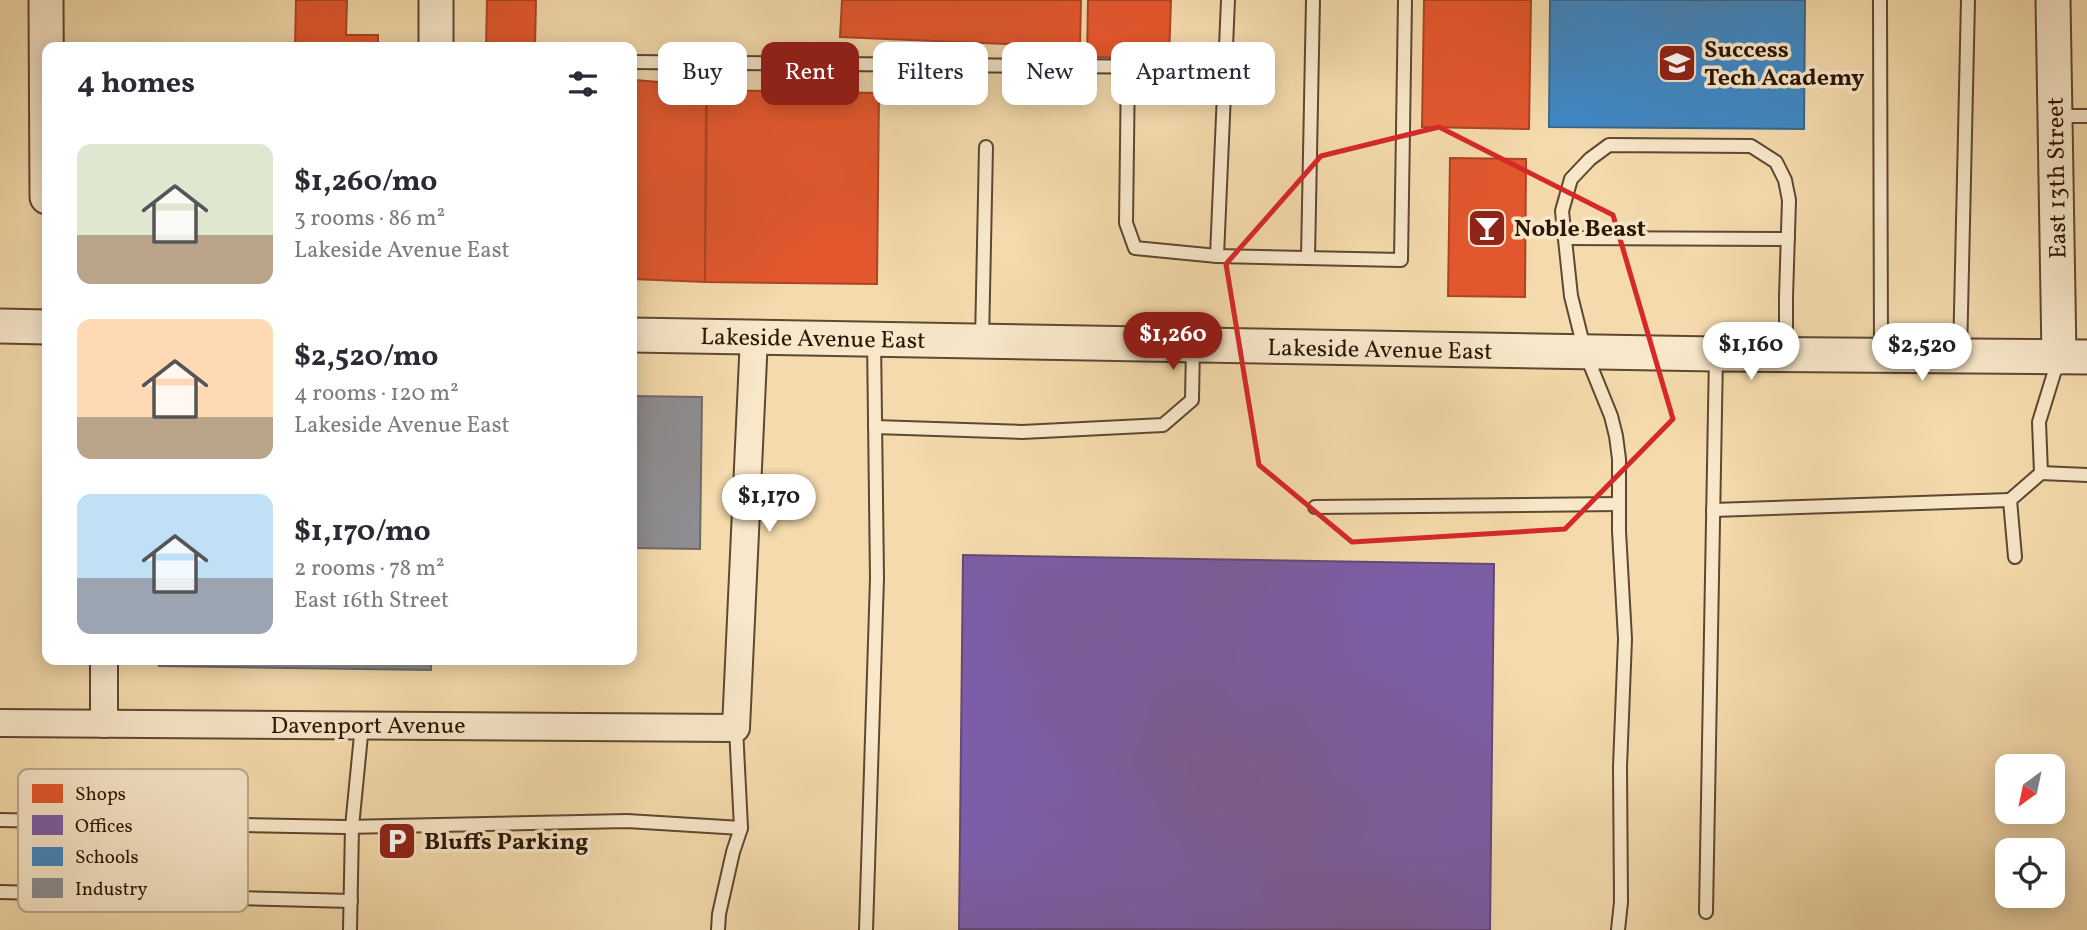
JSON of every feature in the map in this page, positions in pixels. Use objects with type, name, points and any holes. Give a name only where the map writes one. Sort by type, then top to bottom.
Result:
[{"type":"street","points":[[46,0],[46,42]]},
{"type":"street","points":[[436,0],[436,42]]},
{"type":"street","name":"East 13th Street","points":[[2053,0],[2071,116],[2073,357]]},
{"type":"street","points":[[0,326],[42,327]]},
{"type":"street","name":"Lakeside Avenue East","points":[[637,335],[1716,354],[2073,357]]},
{"type":"street","points":[[737,728],[754,337]]},
{"type":"street","points":[[104,665],[104,724]]},
{"type":"street","name":"Davenport Avenue","points":[[0,723],[737,728]]},
{"type":"lane","points":[[1217,256],[1228,0]]},
{"type":"lane","points":[[1308,257],[1313,0]]},
{"type":"lane","points":[[1128,105],[1126,223],[1135,248],[1217,256],[1401,260],[1405,0]]},
{"type":"lane","points":[[1880,0],[1881,356]]},
{"type":"lane","points":[[1960,356],[1968,0]]},
{"type":"lane","points":[[637,62],[1111,67]]},
{"type":"lane","points":[[1618,930],[1621,902],[1620,767],[1625,639],[1616,436],[1585,352],[1572,296],[1562,211],[1571,179],[1590,159],[1609,145],[1751,146],[1776,162],[1786,180],[1789,200],[1786,355]]},
{"type":"lane","points":[[982,341],[986,147]]},
{"type":"lane","points":[[1565,237],[1788,239]]},
{"type":"lane","points":[[0,326],[0,333]]},
{"type":"lane","points":[[866,930],[876,592],[874,339]]},
{"type":"lane","points":[[875,428],[1022,432],[1163,425],[1192,400],[1193,345]]},
{"type":"lane","points":[[1706,912],[1716,354]]},
{"type":"lane","points":[[2041,473],[2039,422],[2073,357]]},
{"type":"lane","points":[[1713,510],[2010,500],[2041,473],[2087,475]]},
{"type":"lane","points":[[2010,500],[2015,557]]},
{"type":"lane","points":[[1315,507],[1619,504]]},
{"type":"lane","points":[[350,930],[352,827],[362,725]]},
{"type":"lane","points":[[718,930],[719,914],[741,828],[737,728]]},
{"type":"lane","points":[[0,820],[18,820]]},
{"type":"lane","points":[[248,825],[352,827],[627,821],[741,828]]},
{"type":"lane","points":[[0,892],[18,892]]},
{"type":"lane","points":[[248,898],[351,901]]},
{"type":"highlighted area","points":[[1439,127],[1613,215],[1673,419],[1565,529],[1352,542],[1259,465],[1226,264],[1321,156]]},
{"type":"building: Shops","points":[[296,0],[347,0],[346,35],[378,35],[378,42],[295,42]]},
{"type":"building: Shops","points":[[487,0],[536,0],[535,42],[486,42]]},
{"type":"building: Shops","points":[[842,0],[1081,0],[1080,42],[1002,44],[840,37]]},
{"type":"building: Shops","points":[[1088,0],[1171,0],[1170,42],[1111,42],[1111,58],[1097,57],[1097,42],[1087,42]]},
{"type":"building: Shops","points":[[1424,0],[1531,0],[1529,129],[1422,127]]},
{"type":"building: Shops","points":[[637,80],[658,82],[658,105],[706,105],[705,282],[637,279]]},
{"type":"building: Shops","points":[[747,91],[761,91],[761,105],[859,105],[859,93],[873,93],[873,105],[879,105],[877,284],[705,282],[707,105],[747,105]]},
{"type":"building: Shops","name":"Noble Beast","points":[[1450,158],[1526,159],[1525,297],[1448,296]]},
{"type":"building: Offices","points":[[963,555],[1494,564],[1490,930],[959,929]]},
{"type":"building: Schools","name":"Success Tech Academy","points":[[1550,0],[1805,0],[1804,129],[1549,127]]},
{"type":"building: Industry","points":[[637,396],[702,397],[700,549],[637,548]]},
{"type":"building: Industry","points":[[431,665],[431,670],[159,666]]},
{"type":"place","name":"Success Tech Academy","points":[[1677,63]]},
{"type":"place","name":"Noble Beast","points":[[1487,228]]},
{"type":"place","name":"Bluffs Parking","points":[[397,841]]}]
